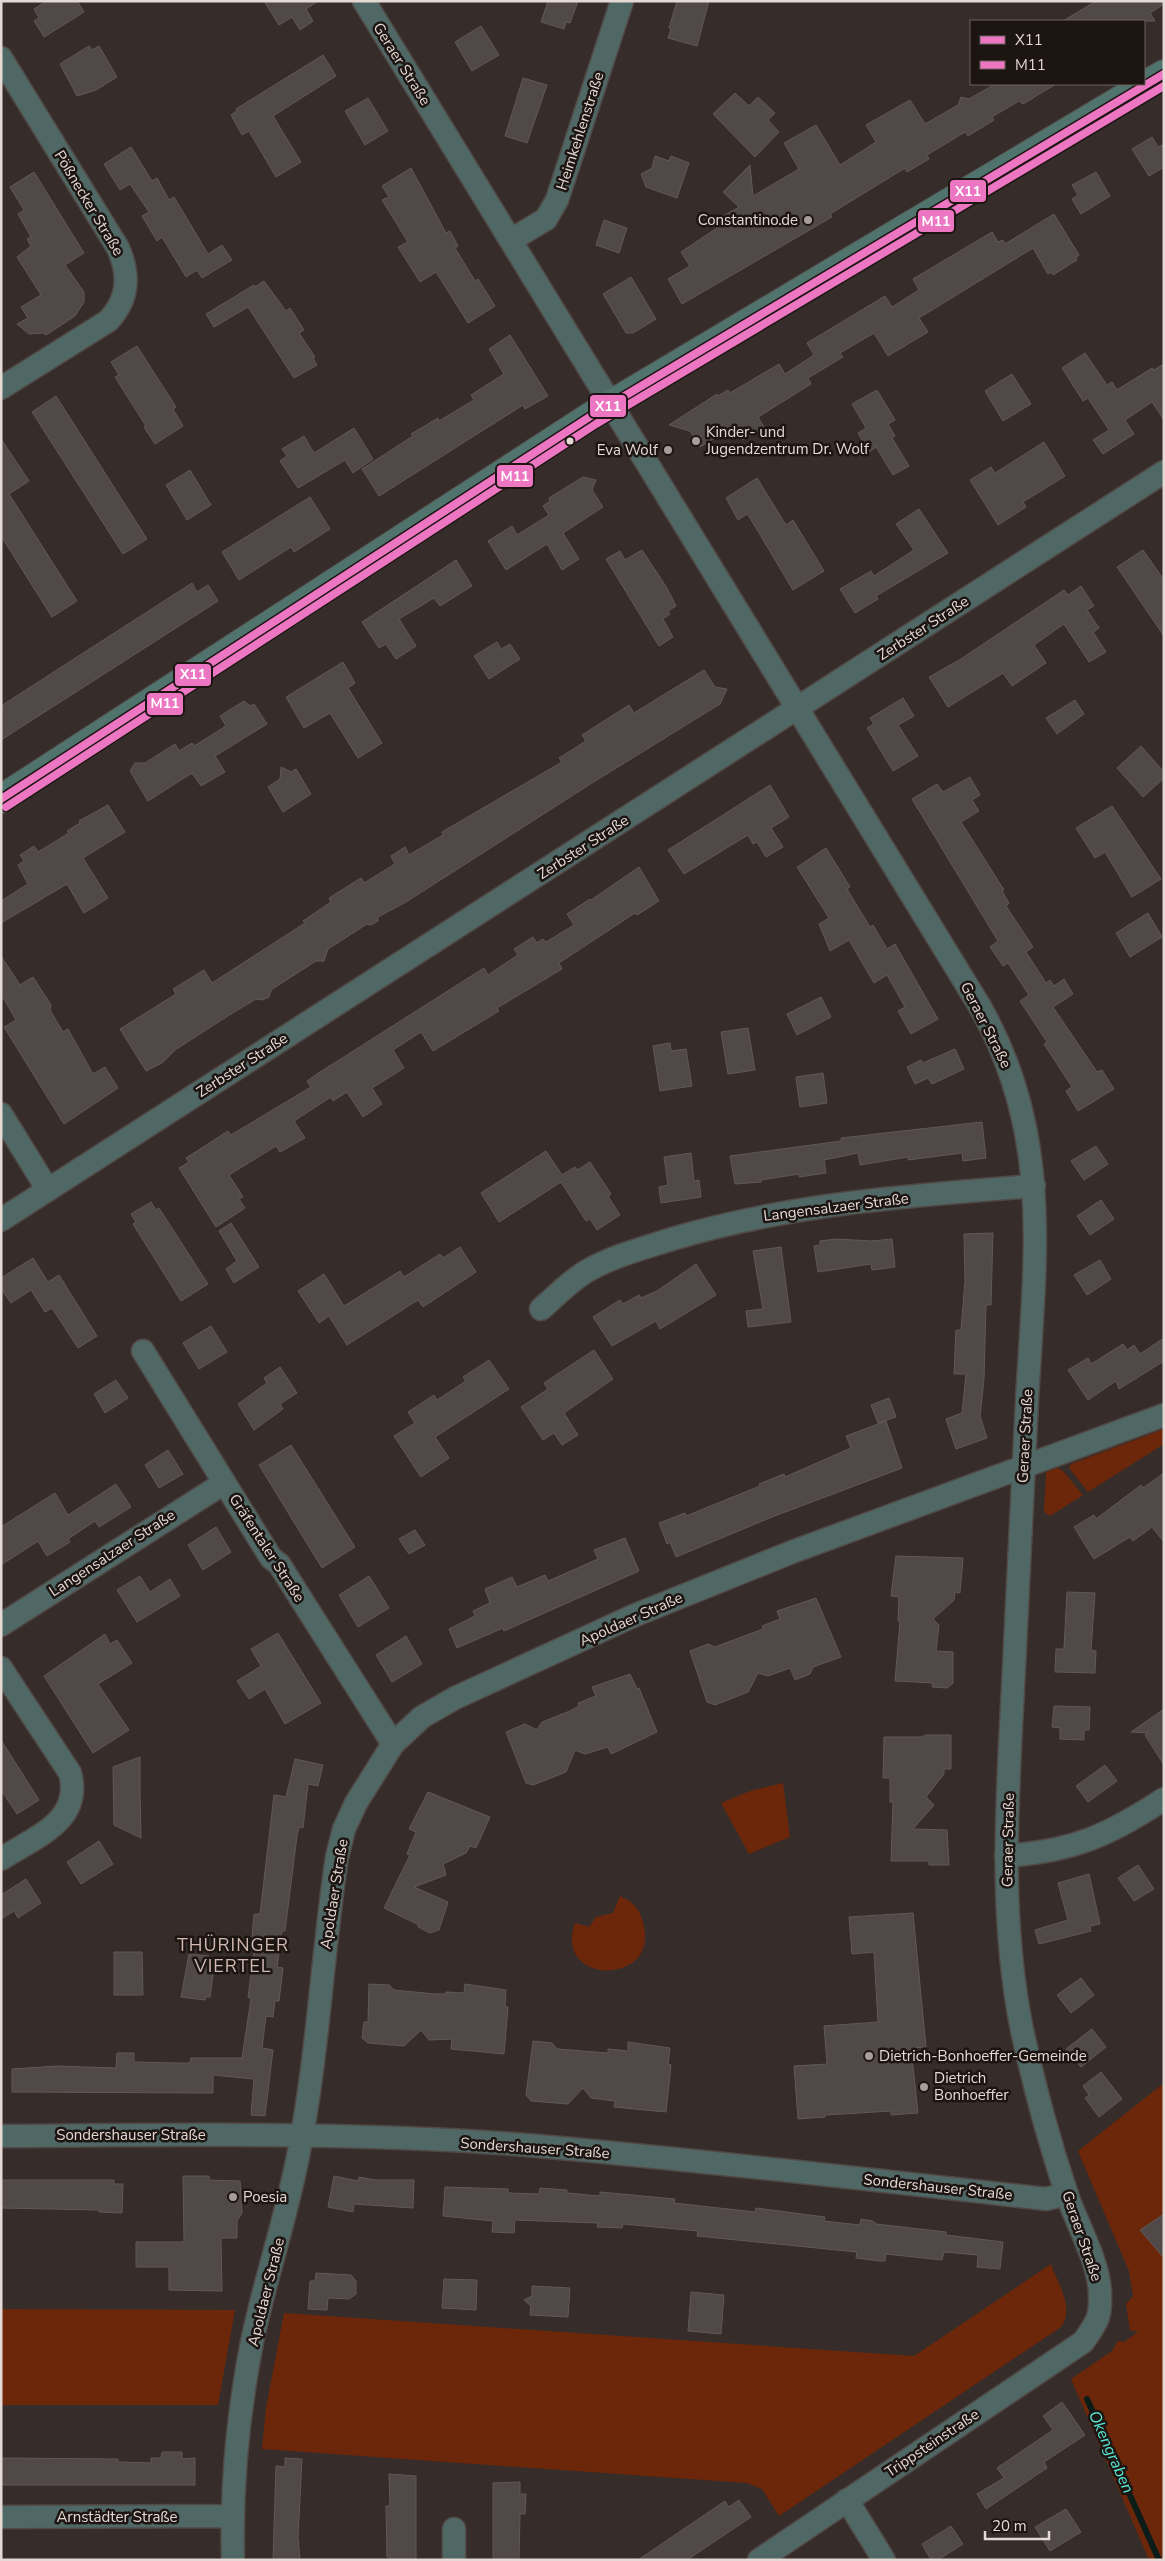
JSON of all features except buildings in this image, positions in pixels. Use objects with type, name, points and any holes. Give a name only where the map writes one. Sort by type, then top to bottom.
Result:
[{"type":"street","name":"Geraer Straße","points":[[364,1],[969,987],[991,1028],[1014,1082],[1031,1152],[1036,1245],[1023,1467],[1006,1856],[1010,1949],[1019,2012],[1035,2088],[1067,2194],[1099,2284],[1098,2320]]},
{"type":"street","name":"Heimkehlenstraße","points":[[511,240],[546,219],[557,200],[622,1]]},
{"type":"street","name":"Pößnecker Straße","points":[[1,58],[118,248],[124,262],[127,277],[126,289],[117,311],[108,321],[1,388]]},
{"type":"street","points":[[1,799],[612,404],[1164,74]]},
{"type":"street","name":"Zerbster Straße","points":[[1,1220],[1164,472]]},
{"type":"street","points":[[1,1114],[48,1190]]},
{"type":"street","name":"Langensalzaer Straße","points":[[541,1309],[572,1280],[600,1264],[651,1245],[718,1226],[803,1208],[1034,1186]]},
{"type":"street","name":"Gräfentaler Straße","points":[[144,1351],[271,1558],[279,1564],[393,1744]]},
{"type":"street","name":"Apoldaer Straße","points":[[232,2560],[232,2516],[240,2421],[252,2341],[292,2190],[302,2136],[337,1857],[344,1829],[356,1803],[393,1744],[422,1718],[455,1698],[633,1616],[792,1552],[1164,1415]]},
{"type":"street","name":"Langensalzaer Straße","points":[[1,1624],[224,1482]]},
{"type":"street","points":[[1,1668],[70,1773],[73,1786],[72,1800],[66,1813],[56,1824],[1,1859]]},
{"type":"street","points":[[1006,1856],[1056,1850],[1095,1839],[1115,1830],[1164,1799]]},
{"type":"street","name":"Sondershauser Straße","points":[[1,2136],[302,2136],[538,2146],[1046,2199],[1067,2194]]},
{"type":"street","name":"Trippsteinstraße","points":[[759,2560],[1083,2342],[1098,2320]]},
{"type":"street","points":[[847,2500],[884,2560]]},
{"type":"street","name":"Arnstädter Straße","points":[[1,2517],[232,2516]]},
{"type":"street","points":[[454,2529],[454,2560]]},
{"type":"shaded area","points":[[1164,1429],[1164,1444],[1088,1492],[1069,1468],[1071,1464]]},
{"type":"shaded area","points":[[1057,1468],[1063,1471],[1083,1495],[1050,1516],[1044,1512],[1046,1472]]},
{"type":"shaded area","points":[[783,1783],[790,1837],[749,1854],[721,1803],[750,1791]]},
{"type":"shaded area","points":[[620,1896],[630,1901],[641,1916],[644,1927],[644,1946],[636,1960],[622,1968],[606,1970],[591,1967],[578,1958],[572,1943],[575,1923],[589,1927],[596,1917],[613,1913]]},
{"type":"shaded area","points":[[1164,2083],[1164,2560],[1149,2560],[1071,2379],[1112,2351],[1118,2341],[1124,2342],[1138,2332],[1130,2330],[1126,2304],[1133,2296],[1129,2271],[1078,2151]]},
{"type":"shaded area","points":[[1051,2264],[1066,2304],[1065,2320],[1061,2327],[779,2516],[762,2489],[747,2483],[262,2449],[266,2408],[284,2313],[914,2356]]},
{"type":"shaded area","points":[[1,2309],[235,2310],[218,2405],[1,2405]]},
{"type":"waterway","name":"Okengraben","points":[[1087,2399],[1159,2560]]},
{"type":"transit line","name":"X11","points":[[1,799],[591,416],[1164,74]]},
{"type":"transit line","name":"M11","points":[[6,807],[596,424],[1164,86]]},
{"type":"place","name":"Constantino.de","points":[[808,220]]},
{"type":"place","name":"Kinder- und Jugendzentrum Dr. Wolf","points":[[696,441]]},
{"type":"place","name":"Eva Wolf","points":[[668,450]]},
{"type":"place","name":"Dietrich-Bonhoeffer-Gemeinde","points":[[869,2056]]},
{"type":"place","name":"Dietrich Bonhoeffer","points":[[924,2087]]},
{"type":"place","name":"Poesia","points":[[233,2197]]},
{"type":"district","name":"THÜRINGER VIERTEL","points":[[233,1955]]}]
